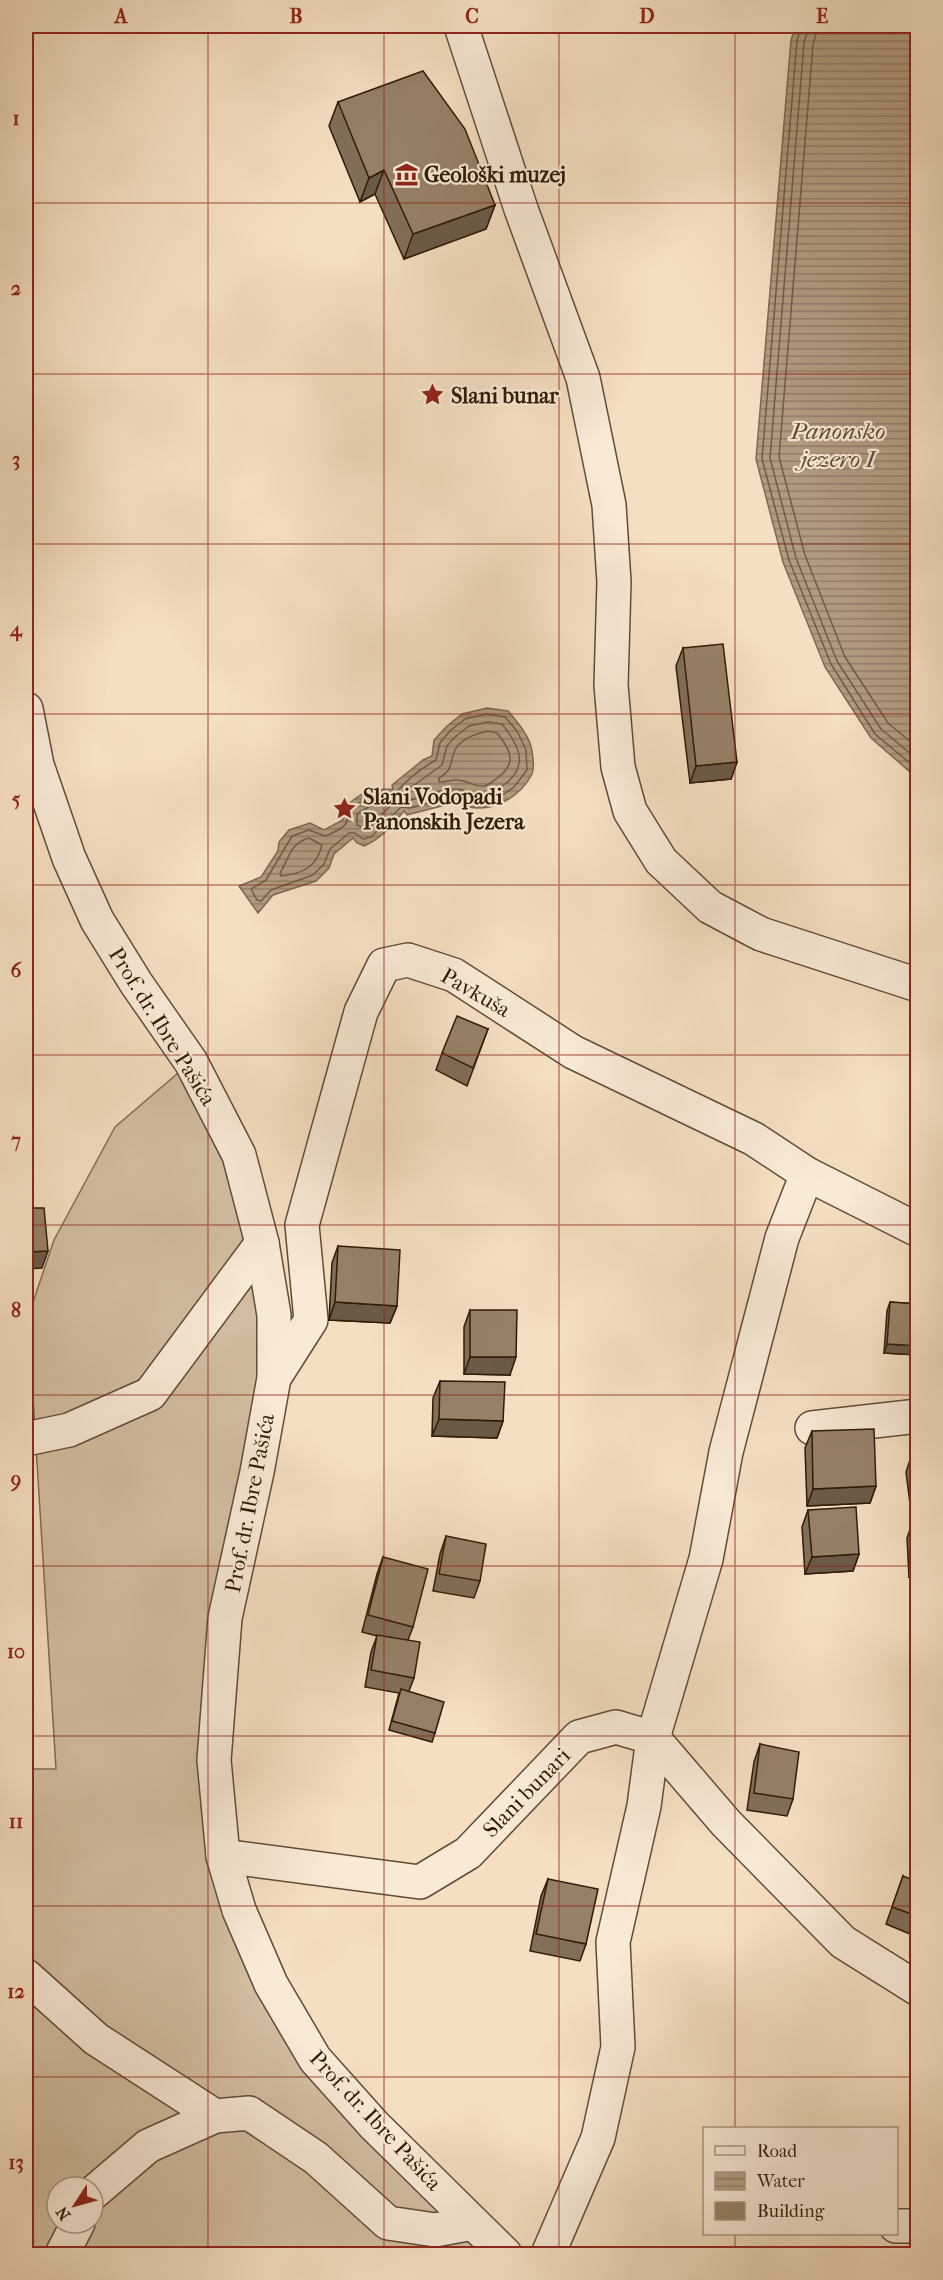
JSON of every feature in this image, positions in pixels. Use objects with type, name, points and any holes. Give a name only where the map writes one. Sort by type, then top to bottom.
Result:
[{"type":"street","points":[[461,26],[521,209],[583,378],[609,505],[614,582],[611,685],[618,767],[630,811],[661,861],[710,907],[761,934],[918,985]]},
{"type":"street","name":"Prof. dr. Ibre Pašića","points":[[26,709],[37,765],[69,858],[97,920],[136,983],[191,1062],[239,1155],[262,1243],[274,1315],[274,1378],[225,1618],[214,1760],[222,1856],[239,1910],[272,1984],[315,2059],[374,2125],[505,2254]]},
{"type":"street","name":"Pavkuša","points":[[274,1378],[311,1320],[302,1225],[361,1012],[384,964],[408,960],[454,975],[573,1052],[754,1139],[807,1174],[918,1230]]},
{"type":"street","points":[[549,2254],[598,2138],[618,2047],[613,1942],[644,1806],[653,1738],[706,1559],[726,1452],[782,1238],[807,1174]]},
{"type":"street","points":[[26,1438],[69,1430],[150,1394],[262,1243]]},
{"type":"street","points":[[812,1428],[918,1416]]},
{"type":"street","name":"Slani bunari","points":[[222,1856],[420,1882],[468,1853],[579,1737],[616,1727],[653,1738]]},
{"type":"street","points":[[653,1738],[726,1822],[843,1942],[918,1989]]},
{"type":"street","points":[[26,1976],[96,2039],[215,2116]]},
{"type":"street","points":[[105,2183],[148,2146],[215,2116],[249,2113],[316,2158],[388,2223],[435,2230],[473,2223]]},
{"type":"street","points":[[898,2226],[918,2226]]},
{"type":"street","points":[[62,2254],[72,2235]]},
{"type":"shaded area","points":[[191,1062],[274,1315],[214,1760],[271,1984],[505,2254],[26,2254],[26,1769],[56,1769],[28,1317],[54,1240],[115,1127]]},
{"type":"water","name":"Panonsko jezero I","points":[[796,26],[917,26],[917,778],[871,738],[825,667],[783,562],[756,459],[791,40]]},
{"type":"water","points":[[487,708],[508,711],[531,745],[533,772],[518,792],[509,799],[489,807],[478,808],[457,802],[407,815],[404,811],[376,840],[364,846],[353,838],[334,854],[329,868],[316,881],[273,895],[258,913],[239,886],[261,877],[278,851],[279,842],[289,830],[310,823],[324,830],[343,820],[339,812],[358,796],[369,791],[393,789],[392,785],[423,760],[432,756],[434,740],[462,714]]},
{"type":"building","name":"Geološki muzej","points":[[423,71],[465,129],[495,205],[413,234],[384,170],[369,178],[338,102]]},
{"type":"building","points":[[723,644],[737,762],[696,766],[683,648]]},
{"type":"building","points":[[457,1016],[488,1029],[473,1068],[442,1053]]},
{"type":"building","points":[[26,1208],[44,1208],[48,1251],[26,1252]]},
{"type":"building","points":[[338,1246],[400,1250],[397,1306],[335,1302]]},
{"type":"building","points":[[890,1302],[918,1304],[918,1346],[887,1344]]},
{"type":"building","points":[[470,1310],[517,1310],[516,1357],[470,1357]]},
{"type":"building","points":[[440,1381],[505,1382],[503,1421],[439,1419]]},
{"type":"building","points":[[874,1429],[876,1486],[813,1489],[812,1431]]},
{"type":"building","points":[[912,1454],[918,1454],[918,1495],[917,1495]]},
{"type":"building","points":[[856,1507],[859,1554],[812,1557],[808,1510]]},
{"type":"building","points":[[913,1521],[918,1521],[918,1559],[915,1560]]},
{"type":"building","points":[[446,1536],[486,1544],[480,1581],[439,1574]]},
{"type":"building","points":[[383,1557],[428,1569],[413,1627],[368,1615]]},
{"type":"building","points":[[377,1635],[420,1642],[414,1678],[371,1670]]},
{"type":"building","points":[[401,1689],[444,1702],[435,1733],[392,1721]]},
{"type":"building","points":[[760,1744],[799,1752],[793,1799],[754,1793]]},
{"type":"building","points":[[903,1876],[918,1882],[917,1916],[892,1907]]},
{"type":"building","points":[[548,1879],[598,1889],[586,1944],[536,1934]]},
{"type":"place","name":"Geološki muzej","points":[[406,174]]},
{"type":"place","name":"Slani bunar","points":[[433,395]]},
{"type":"place","name":"Slani Vodopadi Panonskih Jezera","points":[[345,809]]}]
